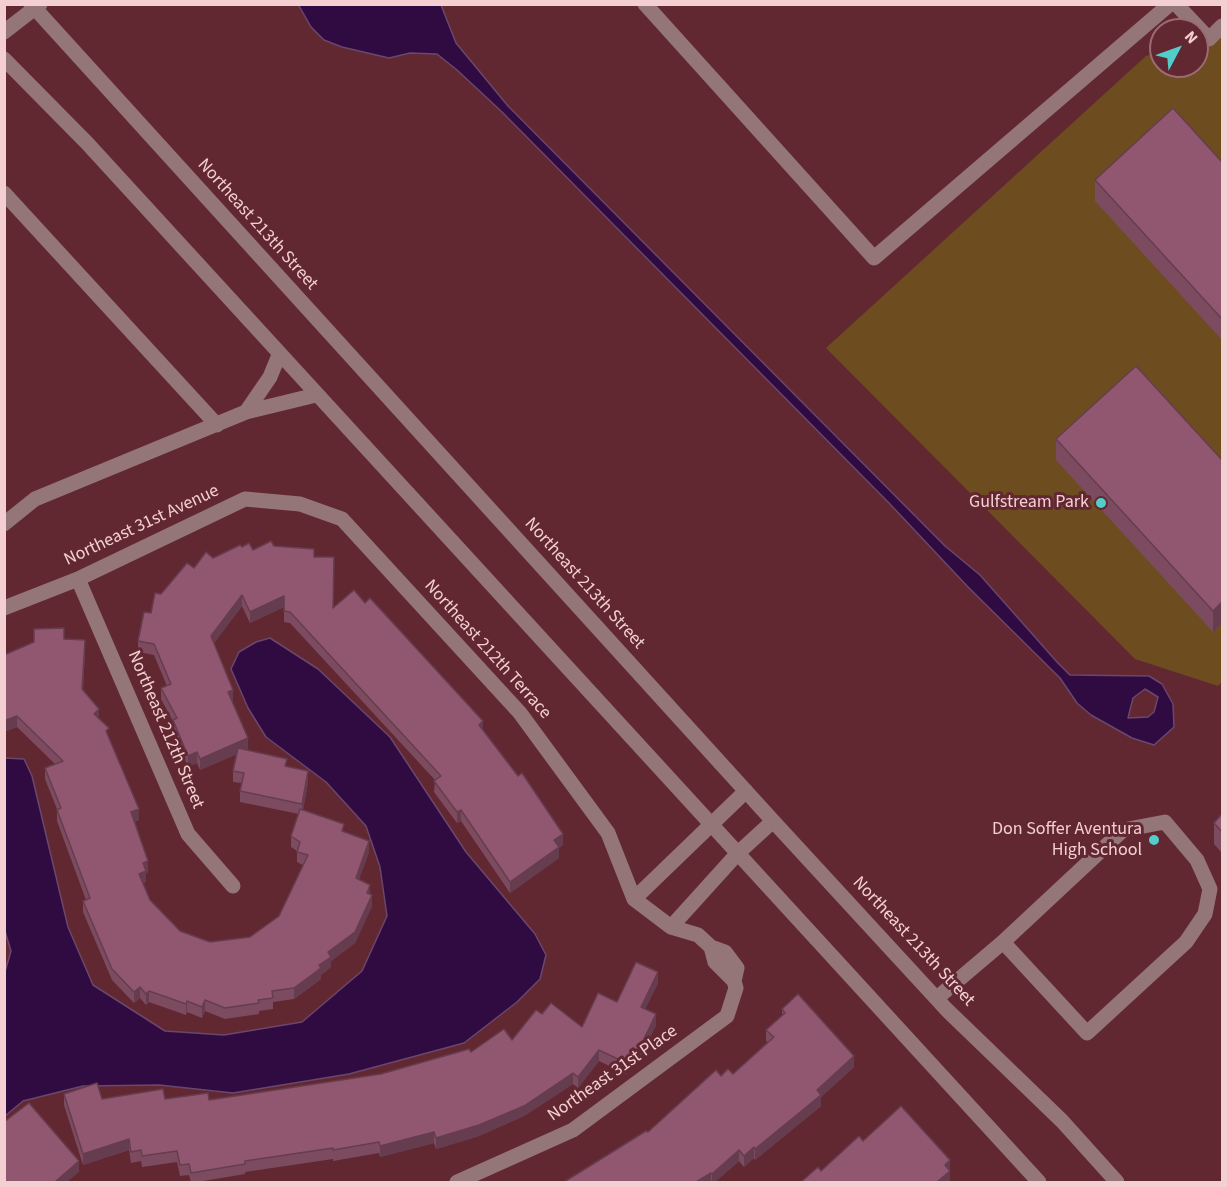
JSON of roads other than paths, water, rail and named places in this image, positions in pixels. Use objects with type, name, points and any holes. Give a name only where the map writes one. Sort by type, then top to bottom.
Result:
[{"type":"street","points":[[645,4],[874,258],[1170,4]]},
{"type":"street","points":[[1176,4],[1209,39],[1222,26]]},
{"type":"street","points":[[4,32],[36,6]]},
{"type":"street","name":"Northeast 213th Street","points":[[36,6],[773,821],[937,998],[1062,1121],[1117,1182]]},
{"type":"street","points":[[4,59],[87,142],[315,395],[1039,1182]]},
{"type":"street","points":[[4,193],[217,425]]},
{"type":"street","points":[[246,412],[270,377],[279,355]]},
{"type":"street","points":[[4,524],[35,499],[246,412],[315,395]]},
{"type":"street","name":"Northeast 31st Avenue","points":[[4,608],[78,579],[245,499],[300,504]]},
{"type":"street","name":"Northeast 212th Terrace","points":[[300,504],[342,519],[520,713],[608,833],[634,899]]},
{"type":"street","name":"Northeast 212th Street","points":[[78,579],[188,834],[233,886]]},
{"type":"street","points":[[746,791],[634,899],[672,927],[737,854],[773,821]]},
{"type":"street","points":[[937,998],[1003,942],[1123,830],[1165,822],[1197,860],[1210,889],[1205,914],[1186,942],[1087,1033],[1003,942]]},
{"type":"street","name":"Northeast 31st Place","points":[[457,1182],[573,1130],[727,1016],[737,968],[726,952],[711,947],[698,935],[672,927]]},
{"type":"place","name":"Gulfstream Park","points":[[1101,503]]},
{"type":"place","name":"Don Soffer Aventura High School","points":[[1154,840]]}]
